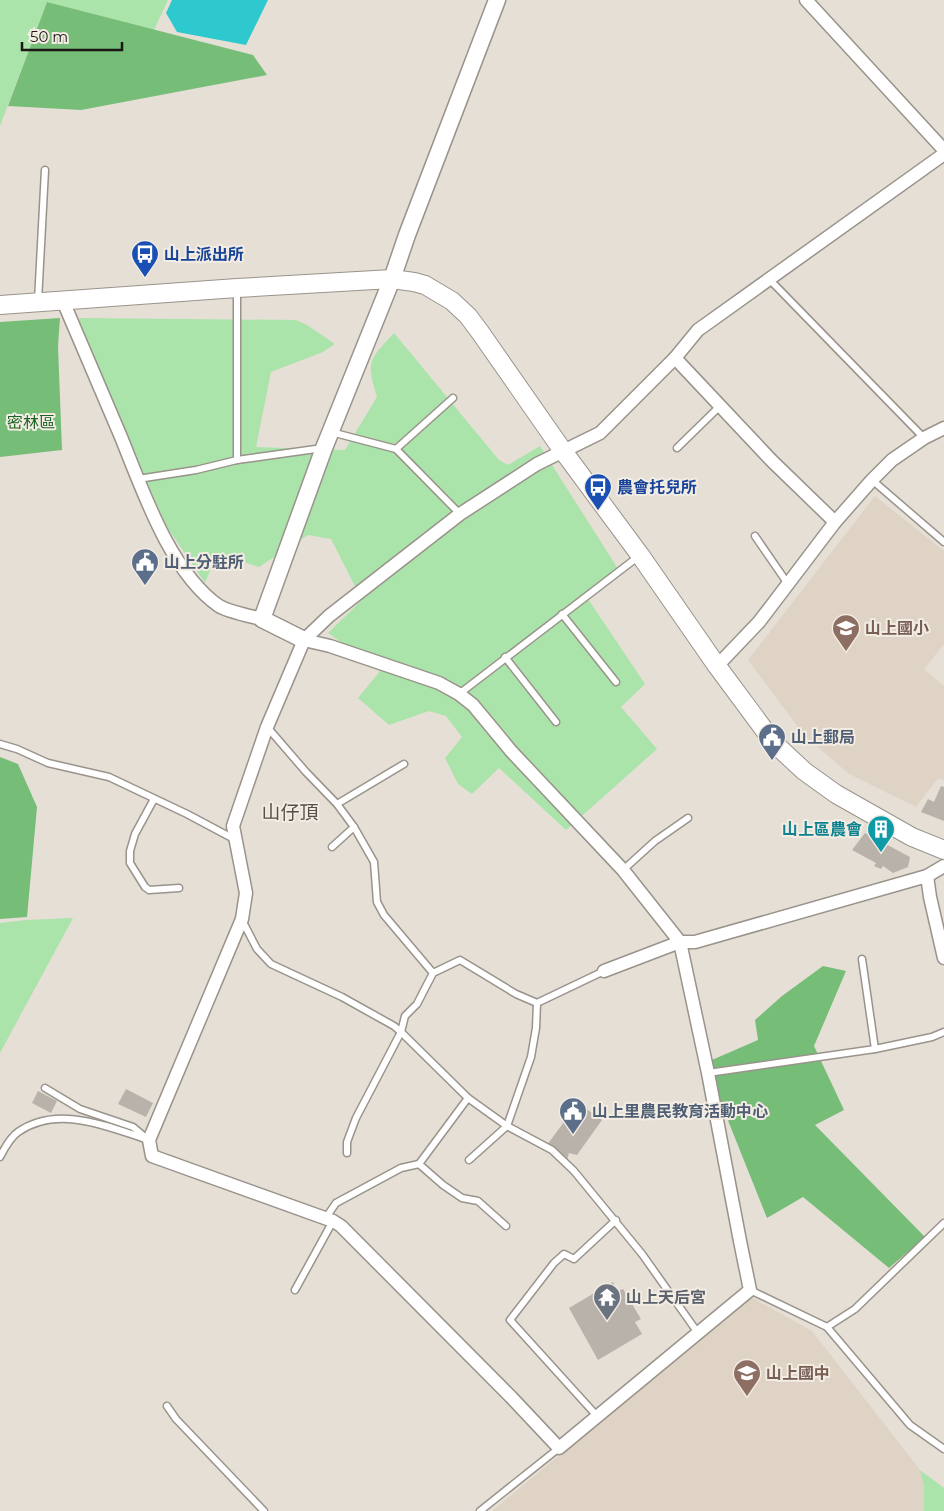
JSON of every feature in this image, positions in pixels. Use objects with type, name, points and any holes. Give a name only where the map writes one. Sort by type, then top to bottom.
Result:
[{"type":"main road","points":[[0,305],[392,279],[425,285],[443,295],[458,307],[480,332],[563,451],[774,743],[810,776],[860,808],[912,837],[944,850]]},
{"type":"street","points":[[262,619],[330,432],[392,279],[497,0]]},
{"type":"street","points":[[806,0],[944,150]]},
{"type":"street","points":[[63,301],[138,479],[166,540],[179,564],[199,589],[220,607],[262,619],[304,640],[330,646],[438,683],[459,694],[473,705],[511,751],[623,870],[680,942],[708,1073],[750,1290],[559,1448],[341,1226],[152,1156],[149,1140],[242,919],[246,894],[233,826],[267,726],[304,640],[328,616],[460,514],[537,464],[600,433],[675,358],[698,330],[944,154]]},
{"type":"street","points":[[675,358],[772,461],[835,522]]},
{"type":"street","points":[[717,666],[759,622],[835,522],[872,480],[892,460],[924,438],[944,428]]},
{"type":"street","points":[[604,971],[680,942],[695,942],[928,876],[944,866]]},
{"type":"street","points":[[928,876],[930,897],[944,958]]},
{"type":"lane","points":[[38,303],[45,170]]},
{"type":"lane","points":[[769,279],[924,438]]},
{"type":"lane","points":[[237,288],[237,460]]},
{"type":"lane","points":[[396,449],[453,398]]},
{"type":"lane","points":[[677,448],[720,406]]},
{"type":"lane","points":[[330,432],[396,449],[460,514]]},
{"type":"lane","points":[[138,479],[196,470],[237,460],[324,448]]},
{"type":"lane","points":[[872,480],[944,542]]},
{"type":"lane","points":[[755,536],[788,585]]},
{"type":"lane","points":[[459,694],[640,555]]},
{"type":"lane","points":[[562,614],[616,682]]},
{"type":"lane","points":[[505,658],[556,722]]},
{"type":"lane","points":[[267,726],[306,772],[337,804],[354,827],[374,862],[377,902],[384,914],[433,973]]},
{"type":"lane","points":[[0,744],[17,749],[48,763],[109,777],[187,814],[234,839]]},
{"type":"lane","points":[[337,804],[404,764]]},
{"type":"lane","points":[[154,799],[135,834],[130,850],[130,863],[145,887],[149,890],[179,888]]},
{"type":"lane","points":[[623,870],[655,841],[688,818]]},
{"type":"lane","points":[[332,847],[354,827]]},
{"type":"lane","points":[[242,919],[257,949],[271,964],[342,997],[401,1032],[468,1098],[507,1126],[552,1150],[574,1171],[616,1220],[698,1333]]},
{"type":"lane","points":[[862,959],[875,1049]]},
{"type":"lane","points":[[347,1153],[347,1142],[356,1118],[401,1032],[405,1016],[417,1004],[433,973],[460,960],[516,994],[537,1003],[604,971]]},
{"type":"lane","points":[[470,1160],[507,1126],[531,1057],[536,1028],[537,1003]]},
{"type":"lane","points":[[708,1073],[875,1049],[932,1037],[944,1032]]},
{"type":"lane","points":[[45,1088],[80,1109],[133,1127],[149,1140]]},
{"type":"lane","points":[[295,1290],[336,1204],[401,1168],[419,1164],[468,1098]]},
{"type":"lane","points":[[0,1157],[17,1132],[40,1122],[68,1118],[94,1123],[149,1140]]},
{"type":"lane","points":[[419,1164],[443,1185],[462,1198],[478,1201],[506,1226]]},
{"type":"lane","points":[[597,1416],[510,1320],[554,1263],[564,1254],[574,1259],[616,1220]]},
{"type":"lane","points":[[827,1327],[855,1309],[944,1223]]},
{"type":"lane","points":[[750,1290],[827,1327],[910,1425],[944,1450]]},
{"type":"lane","points":[[167,1406],[176,1419],[264,1511]]},
{"type":"lane","points":[[480,1511],[559,1448]]},
{"type":"shaded area","name":"山上國小","points":[[875,496],[944,551],[944,644],[924,669],[944,686],[944,780],[938,778],[916,807],[849,774],[804,735],[748,660]]},
{"type":"shaded area","name":"山上國中","points":[[751,1297],[812,1331],[920,1470],[924,1486],[924,1511],[492,1511]]},
{"type":"green space","points":[[0,0],[168,0],[154,30],[47,2],[0,126]]},
{"type":"green space","points":[[47,2],[253,55],[267,75],[81,110],[8,106]]},
{"type":"green space","name":"密林區","points":[[60,318],[58,346],[62,450],[0,457],[0,322]]},
{"type":"green space","points":[[79,318],[296,320],[307,325],[335,344],[323,352],[271,372],[256,447],[345,450],[377,397],[372,376],[372,362],[379,349],[394,333],[499,460],[508,465],[540,446],[620,572],[586,596],[645,684],[621,707],[657,749],[566,830],[499,768],[472,794],[458,784],[445,758],[462,737],[446,716],[429,711],[389,725],[358,698],[381,670],[328,633],[362,600],[331,539],[308,535],[259,567],[217,553],[205,583],[167,527],[82,339]]},
{"type":"green space","points":[[0,757],[18,764],[37,807],[27,917],[0,919]]},
{"type":"green space","points":[[73,918],[0,1053],[0,923]]},
{"type":"green space","points":[[823,966],[846,971],[814,1046],[844,1110],[815,1125],[925,1237],[889,1268],[803,1197],[767,1218],[705,1063],[758,1040],[755,1020],[782,996]]},
{"type":"green space","points":[[920,1470],[944,1488],[944,1511],[924,1511],[924,1486]]},
{"type":"water","points":[[172,0],[268,0],[246,45],[177,32],[166,13]]},
{"type":"building","points":[[941,786],[944,787],[944,821],[921,812],[928,799],[934,802]]},
{"type":"building","name":"山上區農會","points":[[865,833],[910,857],[908,867],[893,873],[883,866],[881,869],[874,866],[876,863],[852,850]]},
{"type":"building","points":[[126,1089],[153,1103],[146,1117],[118,1104]]},
{"type":"building","points":[[38,1091],[57,1101],[51,1113],[32,1103]]},
{"type":"building","name":"山上里農民教育活動中心","points":[[578,1103],[602,1120],[577,1155],[569,1153],[567,1160],[547,1145]]},
{"type":"building","name":"山上天后宮","points":[[613,1282],[618,1291],[623,1289],[641,1319],[635,1322],[642,1334],[598,1360],[569,1308]]},
{"type":"place","name":"山上派出所","points":[[145,278]]},
{"type":"place","name":"農會托兒所","points":[[598,511]]},
{"type":"place","name":"山上分駐所","points":[[145,586]]},
{"type":"place","name":"山上國小","points":[[846,652]]},
{"type":"place","name":"山上郵局","points":[[772,761]]},
{"type":"place","name":"山上區農會","points":[[881,853]]},
{"type":"place","name":"山上里農民教育活動中心","points":[[573,1135]]},
{"type":"place","name":"山上天后宮","points":[[607,1321]]},
{"type":"place","name":"山上國中","points":[[747,1397]]},
{"type":"district","name":"山仔頂","points":[[290,812]]}]
